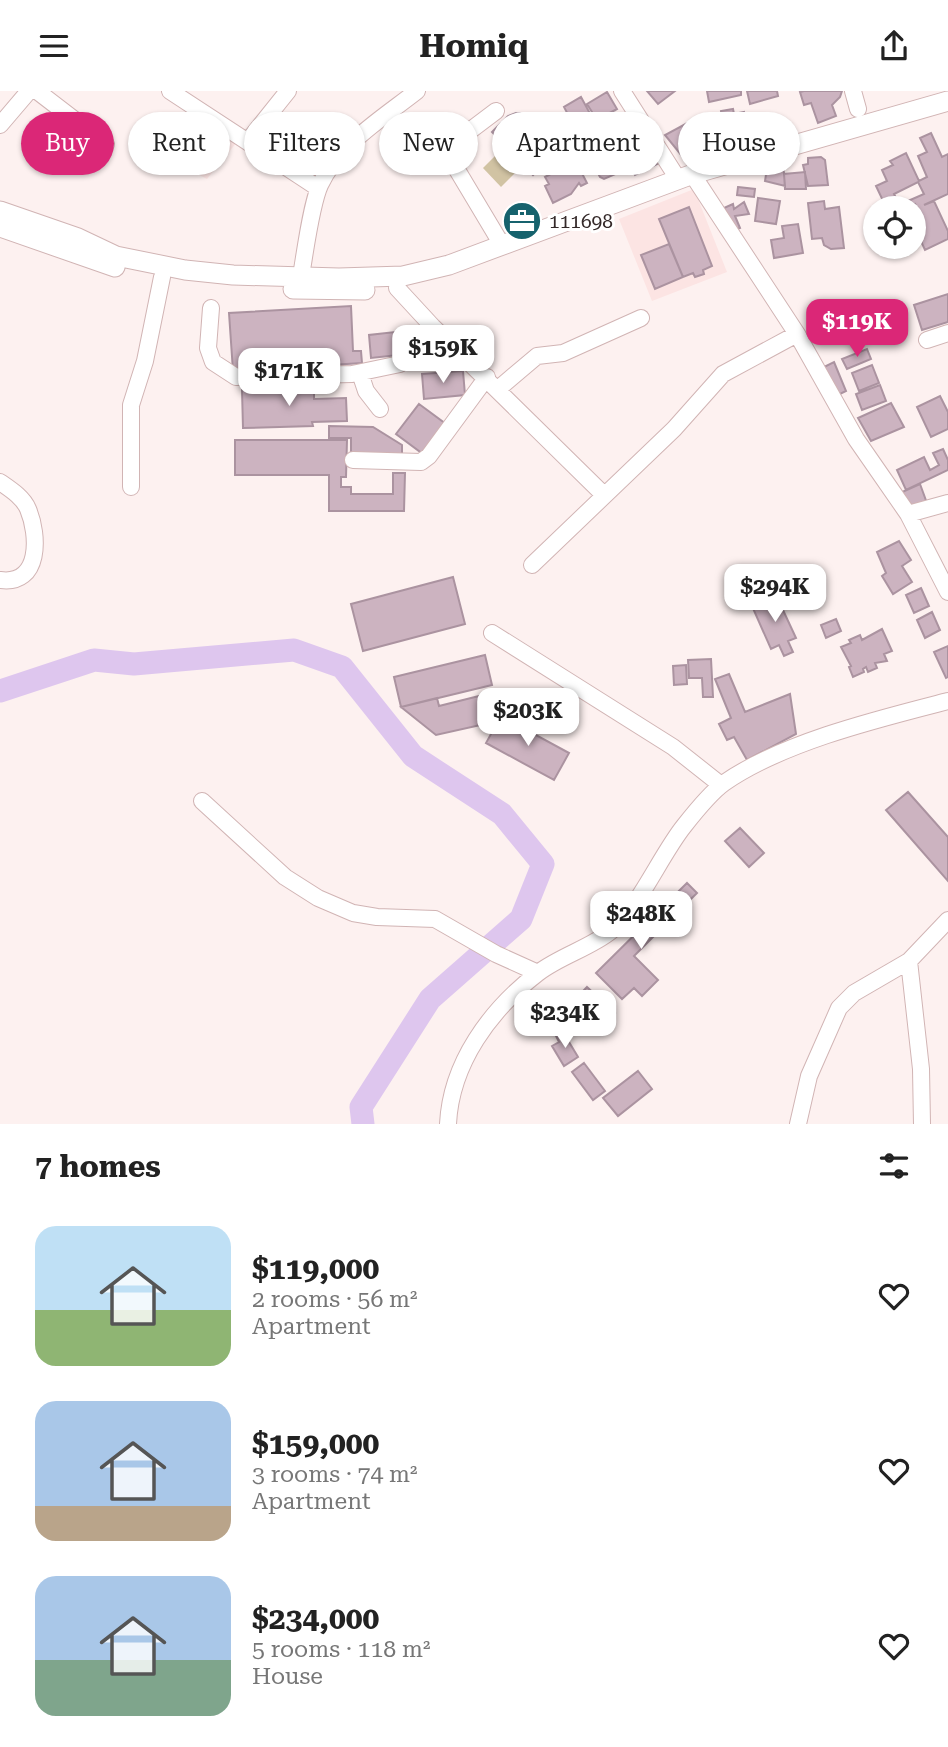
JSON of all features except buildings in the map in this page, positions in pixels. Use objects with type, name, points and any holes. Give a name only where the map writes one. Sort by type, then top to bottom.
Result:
[{"type":"main road","points":[[0,211],[141,263],[233,275],[403,276],[449,265],[687,179],[948,101]]},
{"type":"main road","points":[[0,227],[114,267],[204,284],[304,290],[397,288],[452,276],[687,179],[948,108]]},
{"type":"street","points":[[0,125],[29,91]]},
{"type":"street","points":[[37,91],[64,112]]},
{"type":"street","points":[[170,91],[244,139]]},
{"type":"street","points":[[271,112],[288,91]]},
{"type":"street","points":[[301,276],[318,188],[341,154],[417,91]]},
{"type":"street","points":[[622,91],[796,334],[856,439],[908,514],[948,592]]},
{"type":"street","points":[[853,91],[858,109]]},
{"type":"street","points":[[496,111],[451,145],[447,153],[502,245]]},
{"type":"street","points":[[298,175],[318,188]]},
{"type":"street","points":[[131,487],[131,405],[145,361],[162,277]]},
{"type":"street","points":[[397,288],[433,327],[604,495]]},
{"type":"street","points":[[211,308],[208,348],[210,355],[213,362],[236,377],[360,373],[400,364],[433,327]]},
{"type":"street","points":[[353,460],[421,462],[492,383],[537,356],[563,353],[641,318]]},
{"type":"street","points":[[927,340],[948,333]]},
{"type":"street","points":[[532,565],[674,429],[723,374],[796,334]]},
{"type":"street","points":[[360,373],[366,391],[380,409]]},
{"type":"street","points":[[0,482],[15,492],[27,507],[33,527],[35,554],[33,562],[20,578],[11,582],[0,580]]},
{"type":"street","points":[[908,514],[948,503]]},
{"type":"street","points":[[492,633],[673,747],[721,785]]},
{"type":"street","points":[[448,1124],[458,1076],[466,1054],[486,1024],[538,973],[614,929],[684,826],[721,785],[752,766],[791,749],[861,725],[948,701]]},
{"type":"street","points":[[202,801],[285,877],[318,898],[354,912],[377,917],[435,919],[495,954],[538,973]]},
{"type":"street","points":[[798,1124],[809,1076],[839,1008],[854,993],[909,961],[948,920]]},
{"type":"street","points":[[909,961],[921,1069],[922,1124]]},
{"type":"shaded area","points":[[230,138],[237,142],[230,151]]},
{"type":"shaded area","points":[[492,159],[492,175],[513,175],[501,187],[483,168]]},
{"type":"shaded area","points":[[694,189],[727,272],[652,301],[619,219]]},
{"type":"waterway","points":[[0,691],[94,660],[134,664],[294,650],[342,667],[413,756],[502,814],[543,864],[521,919],[430,999],[361,1107],[363,1124]]},
{"type":"place","name":"111698","points":[[522,221]]}]
